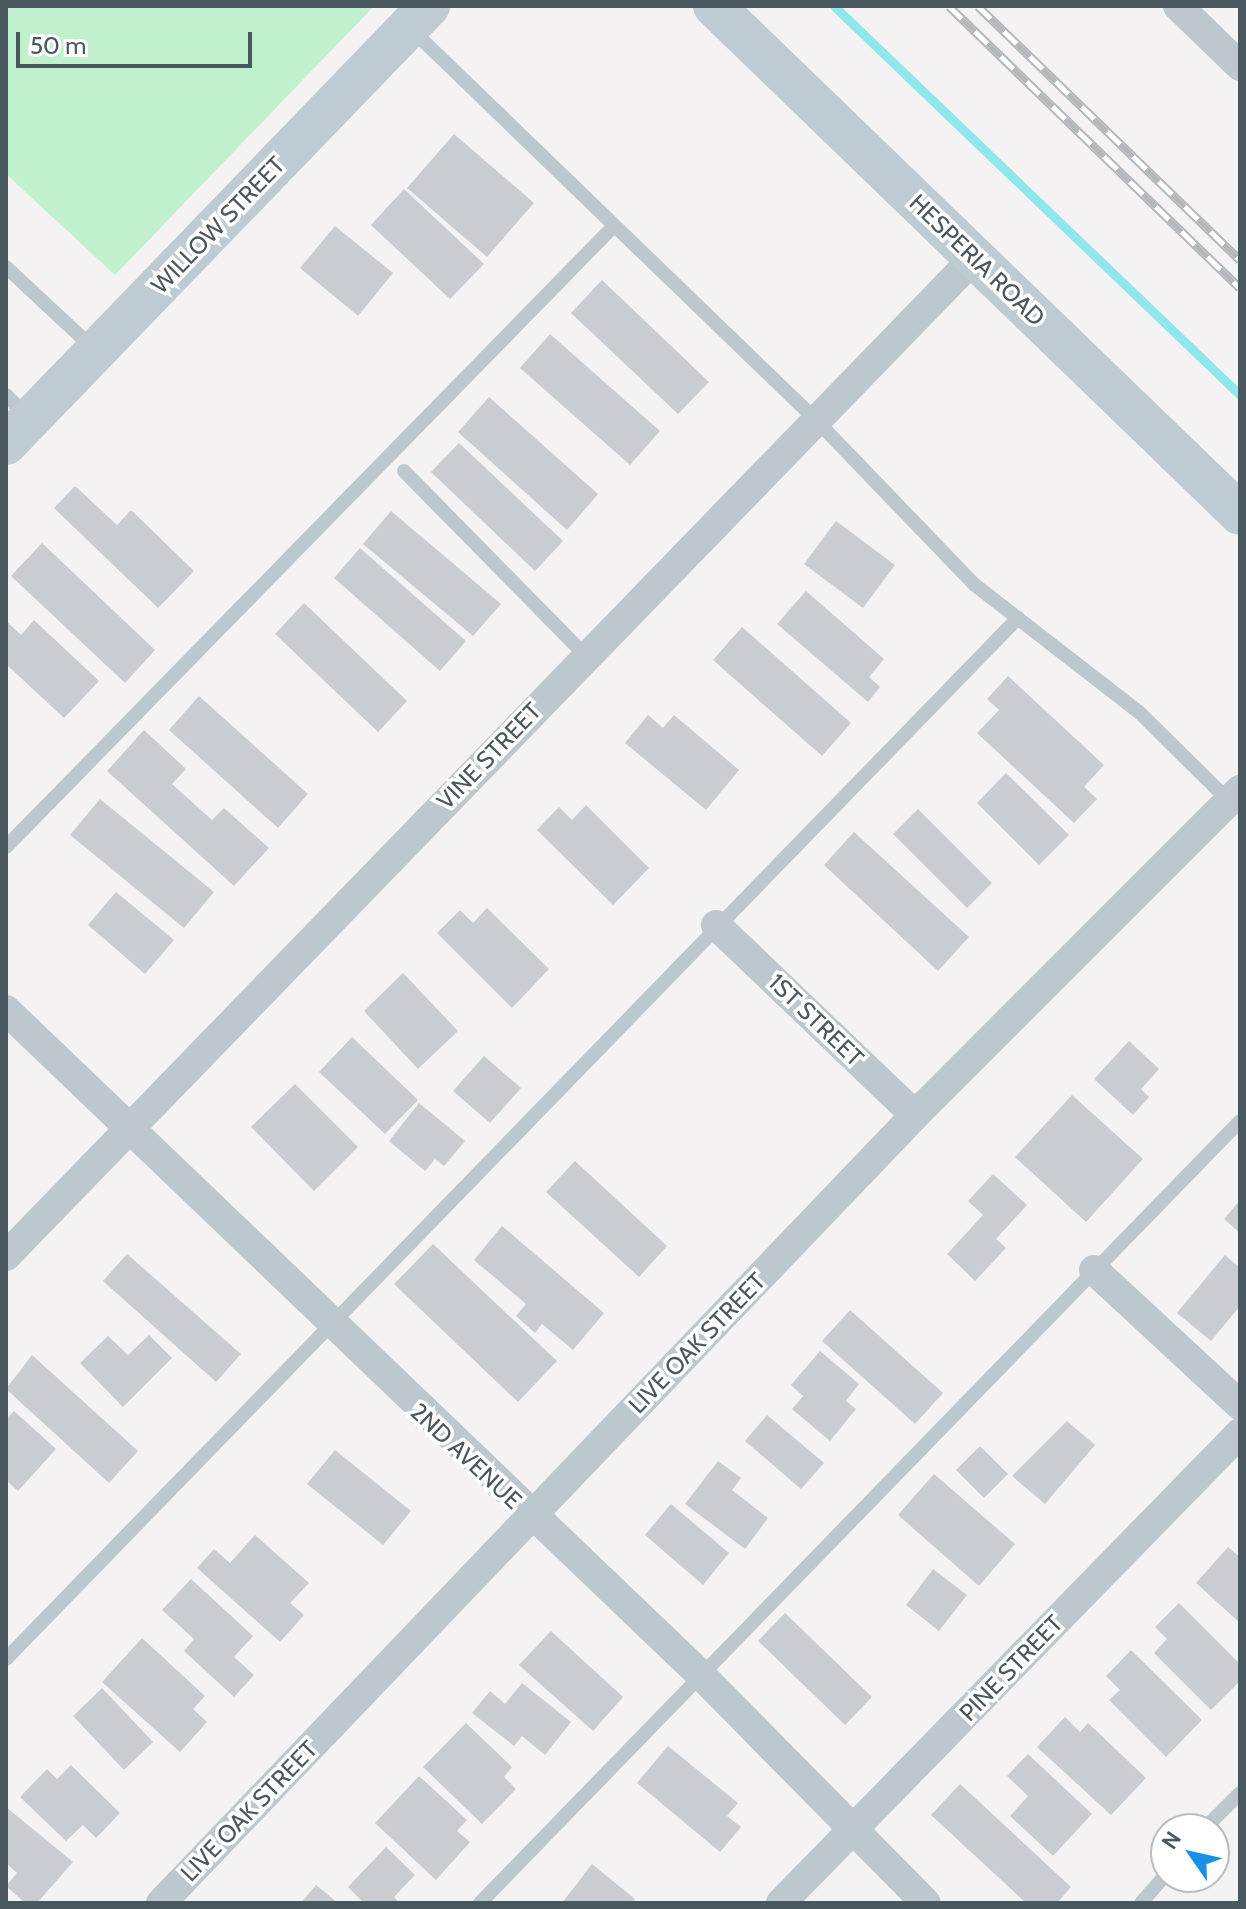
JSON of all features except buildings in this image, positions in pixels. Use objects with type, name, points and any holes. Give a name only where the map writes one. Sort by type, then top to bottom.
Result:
[{"type":"main road","name":"HESPERIA ROAD","points":[[714,6],[1240,514]]},
{"type":"main road","name":"WILLOW STREET","points":[[14,419],[96,351],[419,16]]},
{"type":"street","points":[[1178,6],[1240,66]]},
{"type":"street","name":"VINE STREET","points":[[6,1256],[974,258]]},
{"type":"street","name":"LIVE OAK STREET","points":[[161,1903],[915,1115],[1234,796]]},
{"type":"street","name":"1ST STREET","points":[[716,925],[915,1115]]},
{"type":"street","name":"2ND AVENUE","points":[[6,1010],[325,1323],[703,1677],[850,1833],[926,1903]]},
{"type":"street","points":[[1094,1270],[1240,1405]]},
{"type":"street","name":"PINE STREET","points":[[781,1903],[1240,1433]]},
{"type":"lane","points":[[419,16],[612,228],[816,420],[898,511],[1018,618],[1139,712],[1234,796]]},
{"type":"lane","points":[[6,847],[612,228]]},
{"type":"lane","points":[[6,267],[96,351]]},
{"type":"lane","points":[[404,471],[586,656]]},
{"type":"lane","points":[[6,1659],[325,1323],[1018,618]]},
{"type":"lane","points":[[480,1903],[703,1677],[1240,1121]]},
{"type":"lane","points":[[1220,1813],[1240,1793]]},
{"type":"green space","points":[[6,6],[374,6],[115,275],[6,174]]},
{"type":"waterway","points":[[834,6],[1240,395]]},
{"type":"railway","points":[[949,6],[1240,288]]},
{"type":"railway","points":[[978,6],[1240,260]]}]
